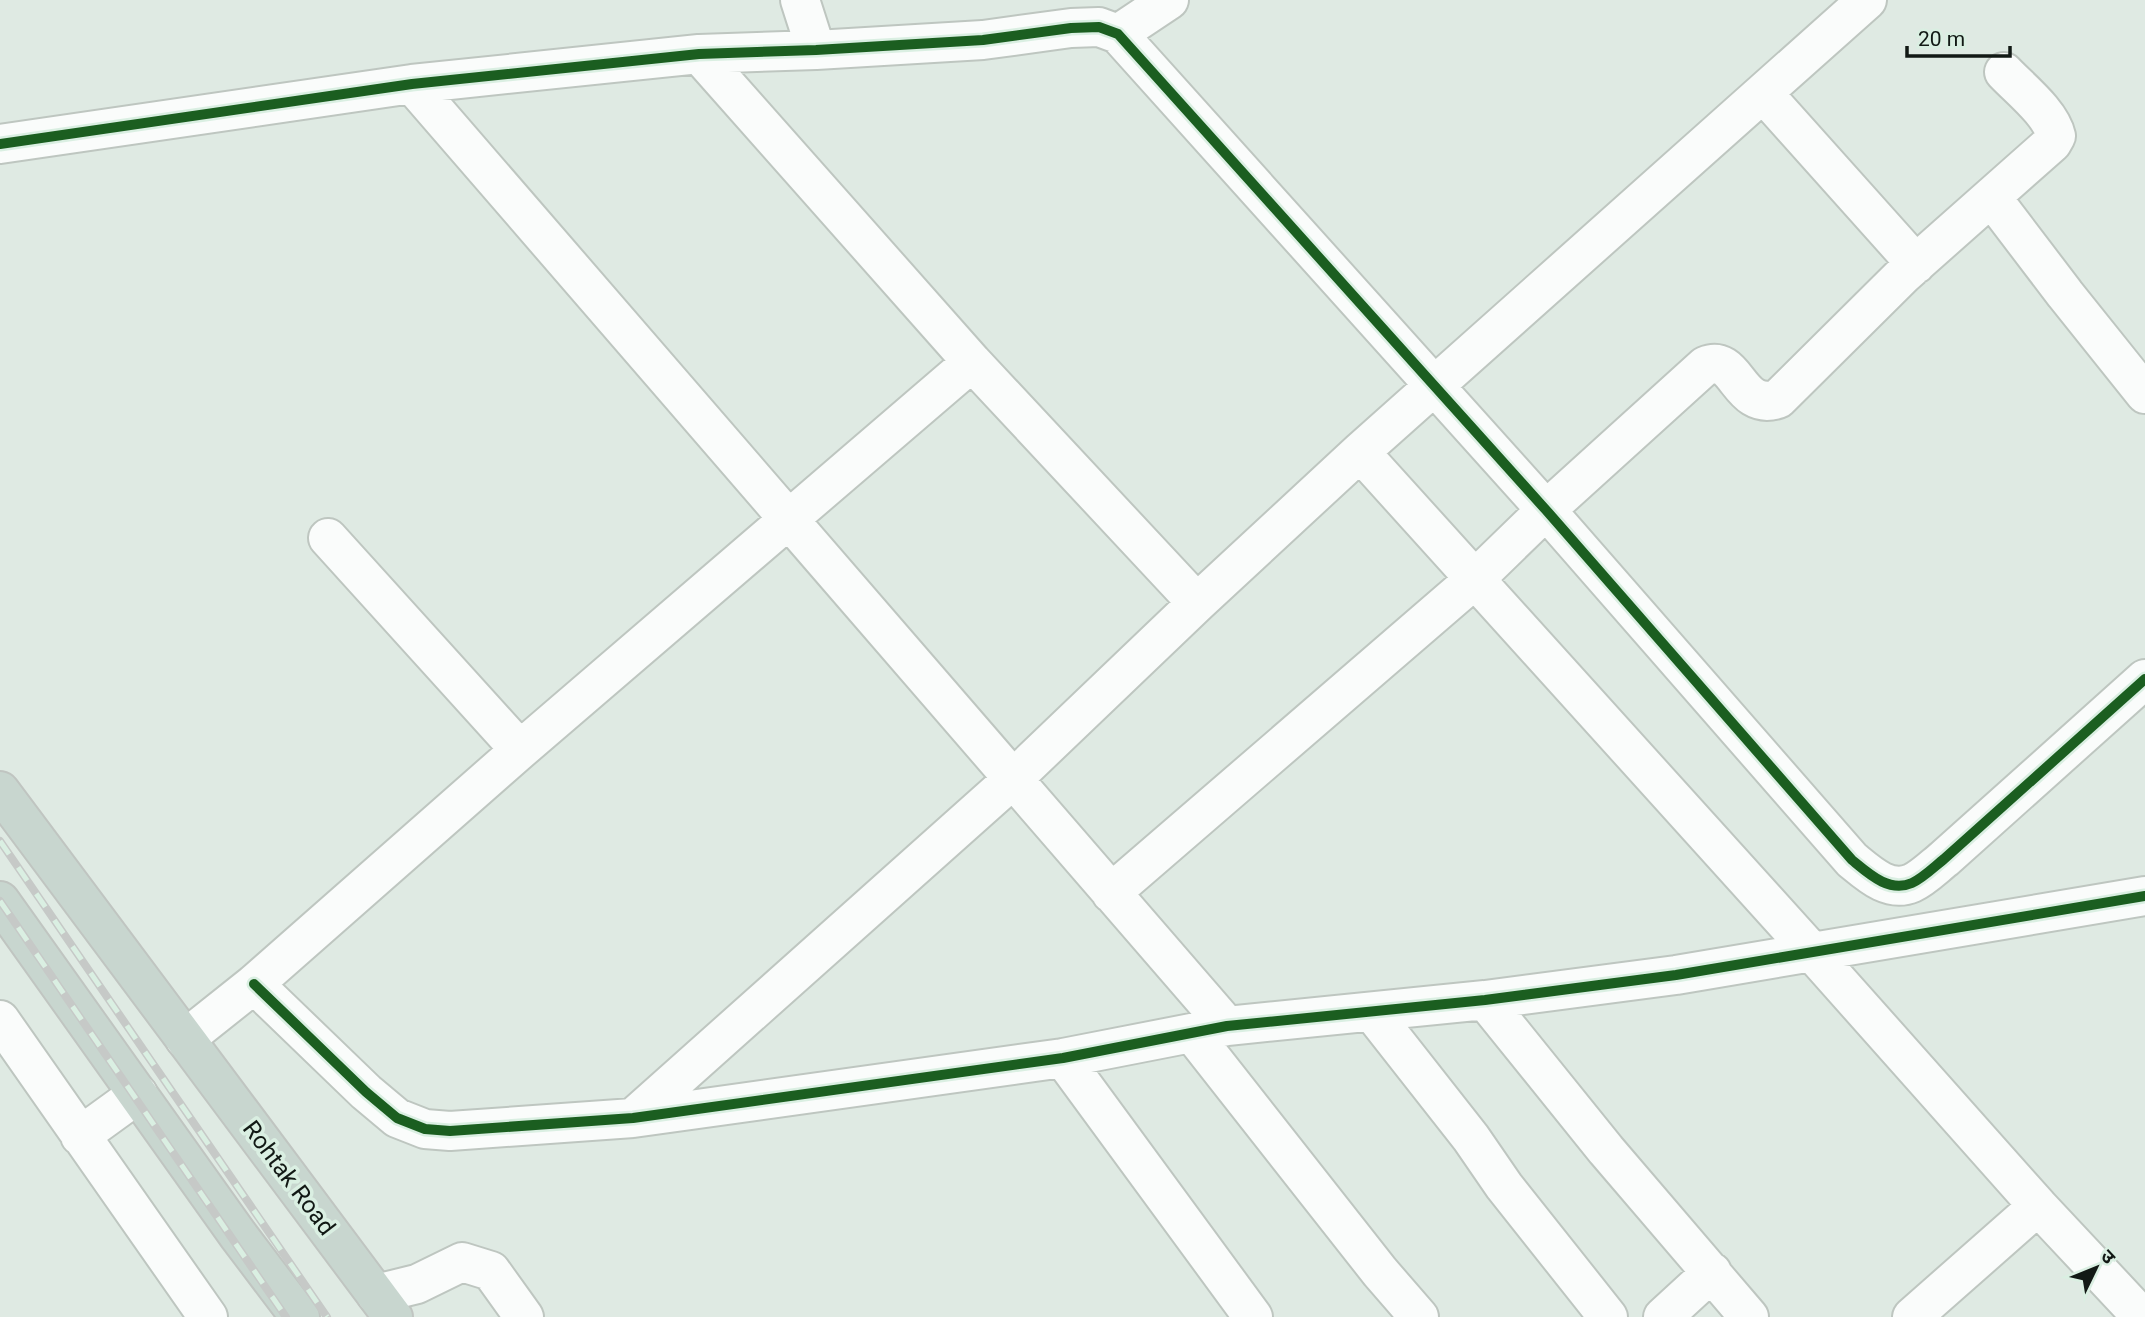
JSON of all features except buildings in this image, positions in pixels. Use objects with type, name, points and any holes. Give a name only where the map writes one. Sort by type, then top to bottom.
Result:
[{"type":"highway","name":"Rohtak Road","points":[[0,791],[384,1305]]},
{"type":"highway","points":[[0,901],[238,1235],[300,1317]]},
{"type":"street","points":[[800,0],[816,50]]},
{"type":"street","points":[[1118,34],[1168,0]]},
{"type":"street","points":[[633,1118],[1013,779],[1360,452],[1867,0]]},
{"type":"street","points":[[0,144],[412,84],[699,54],[984,40],[1080,27],[1099,27],[1118,34],[1546,510],[1852,860],[1875,879],[1893,886],[1912,883],[1944,859],[2145,679]]},
{"type":"street","points":[[699,54],[972,362],[1197,603]]},
{"type":"street","points":[[1111,893],[1475,579],[1546,510],[1705,366],[1713,363],[1723,365],[1759,402],[1778,399],[1916,264],[2040,155],[2056,136],[2046,115],[2004,72]]},
{"type":"street","points":[[412,84],[1111,893],[1380,1272],[1419,1317]]},
{"type":"street","points":[[1763,93],[1916,264]]},
{"type":"street","points":[[1992,198],[2145,394]]},
{"type":"street","points":[[185,1039],[254,984],[520,750],[972,362]]},
{"type":"street","points":[[1360,452],[2038,1206],[2142,1317]]},
{"type":"street","points":[[328,538],[520,750]]},
{"type":"street","points":[[254,984],[366,1092],[397,1118],[425,1129],[450,1131],[633,1118],[1063,1058],[1209,1029],[1485,1000],[1676,975],[2145,896]]},
{"type":"street","points":[[1485,1000],[1606,1150],[1749,1317]]},
{"type":"street","points":[[1372,1012],[1608,1317]]},
{"type":"street","points":[[0,1020],[208,1317]]},
{"type":"street","points":[[1063,1058],[1253,1317]]},
{"type":"street","points":[[80,1136],[138,1094]]},
{"type":"street","points":[[1912,1317],[2038,1206]]},
{"type":"street","points":[[384,1305],[417,1284],[462,1262],[491,1270],[524,1317]]},
{"type":"street","points":[[1663,1317],[1712,1272]]},
{"type":"railway","points":[[0,841],[327,1317]]},
{"type":"railway","points":[[0,901],[286,1317]]},
{"type":"cycle path","points":[[0,144],[412,84],[699,54],[983,40],[1071,28],[1099,27],[1118,34],[1546,510],[1852,860],[1872,876],[1895,886],[1912,883],[1924,875],[2145,679]]},
{"type":"cycle path","points":[[254,984],[366,1092],[397,1118],[425,1129],[450,1131],[633,1118],[1063,1058],[1227,1026],[1485,1000],[1676,975],[2145,896]]}]
